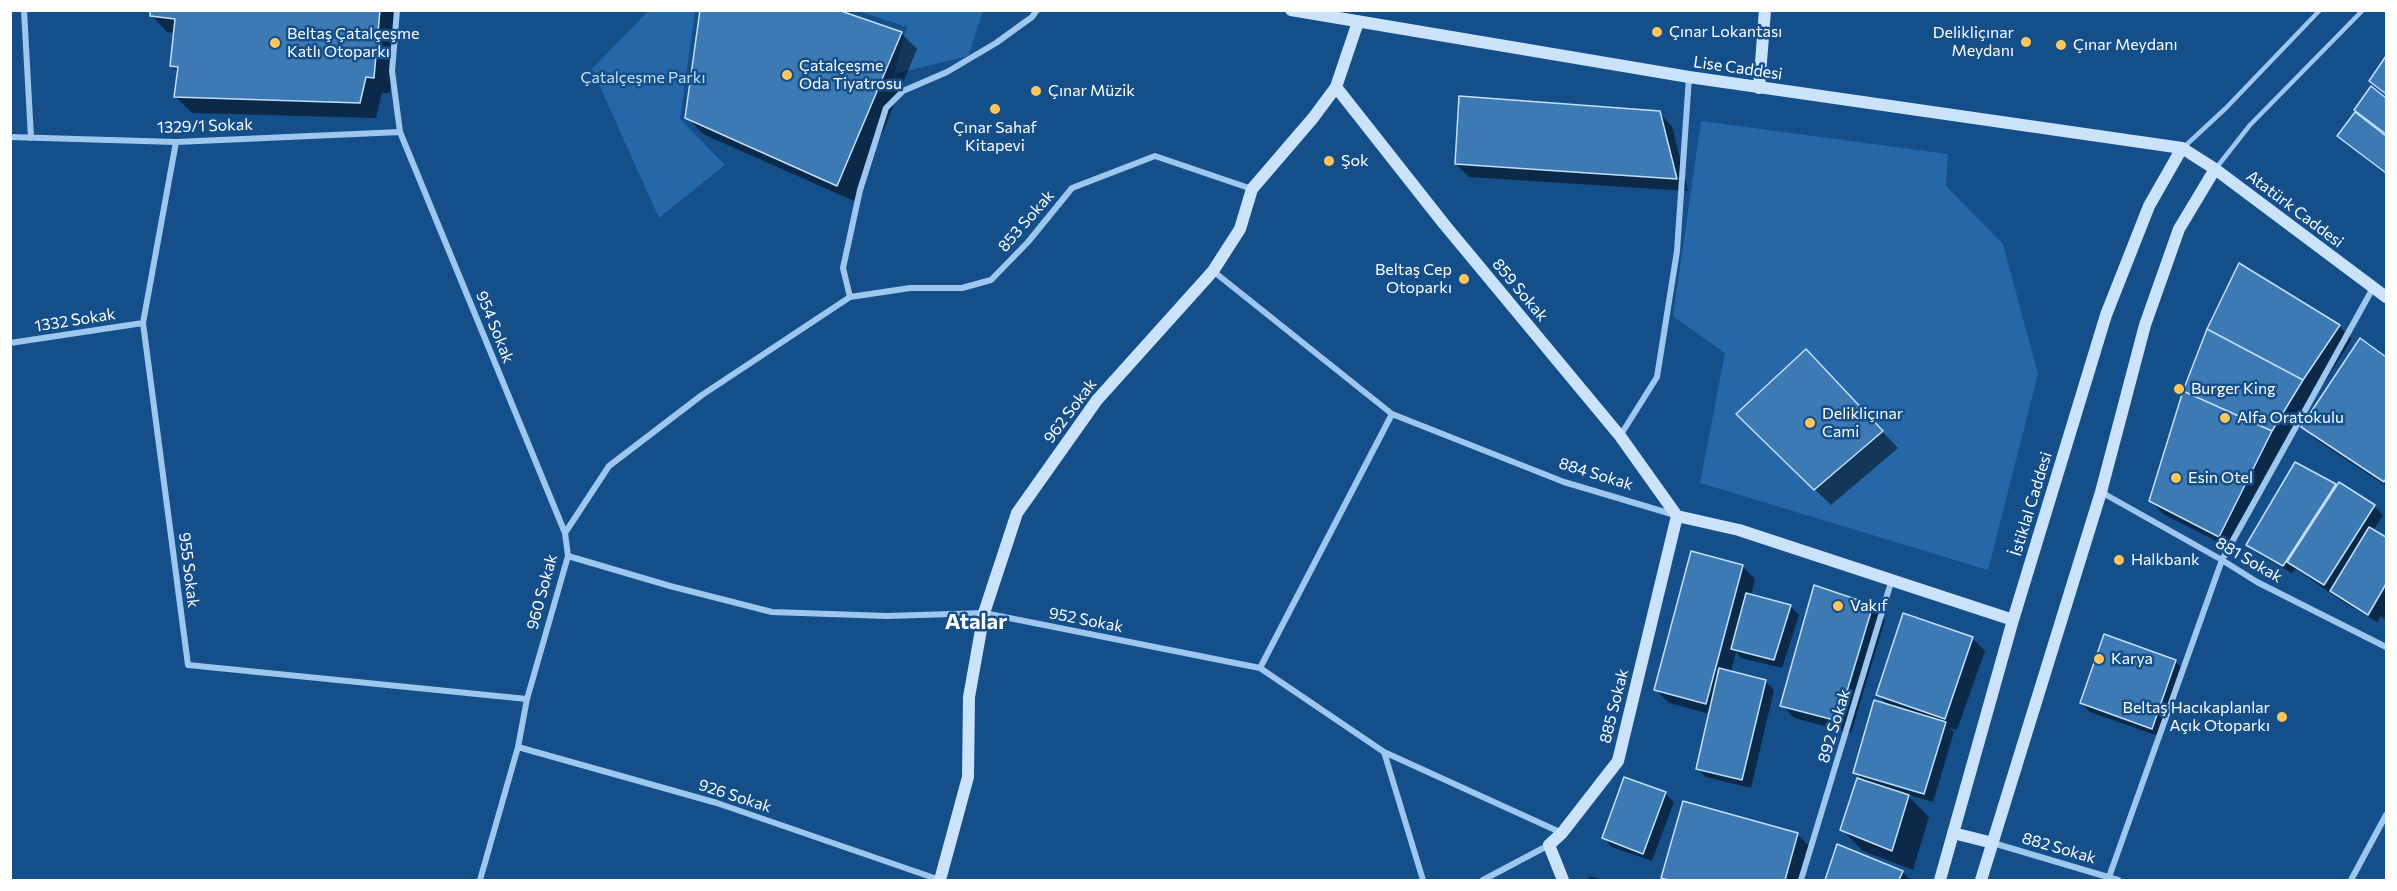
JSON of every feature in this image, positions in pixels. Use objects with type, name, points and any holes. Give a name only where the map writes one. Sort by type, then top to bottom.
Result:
[{"type":"main road","name":"Lise Caddesi","points":[[1291,10],[1759,88],[2182,148]]},
{"type":"main road","points":[[1759,88],[1765,10]]},
{"type":"main road","name":"962 Sokak","points":[[940,880],[968,777],[969,697],[984,614],[1017,513],[1097,400],[1213,271],[1240,229],[1252,189],[1313,118],[1336,87],[1359,22]]},
{"type":"main road","name":"859 Sokak","points":[[1336,87],[1444,224],[1620,436],[1677,516]]},
{"type":"main road","name":"Atatürk Caddesi","points":[[2182,148],[2215,169],[2386,297]]},
{"type":"main road","name":"İstiklal Caddesi","points":[[1940,880],[2013,620],[2106,315],[2149,206],[2182,148]]},
{"type":"main road","points":[[1982,880],[2101,492],[2145,325],[2179,229],[2215,169]]},
{"type":"main road","name":"884 Sokak","points":[[1677,516],[1739,530],[2013,620]]},
{"type":"main road","name":"885 Sokak","points":[[1548,845],[1562,832],[1618,761],[1677,516]]},
{"type":"main road","points":[[1953,833],[1993,843]]},
{"type":"main road","points":[[1548,845],[1563,880]]},
{"type":"street","points":[[24,10],[31,138]]},
{"type":"street","name":"954 Sokak","points":[[397,10],[392,71],[400,132],[566,533]]},
{"type":"street","points":[[850,297],[843,268],[860,190],[886,108],[903,91],[947,72],[996,43],[1032,17],[1037,10]]},
{"type":"street","points":[[1620,436],[1657,377],[1677,251],[1689,77]]},
{"type":"street","name":"1329/1 Sokak","points":[[10,137],[176,142],[400,132]]},
{"type":"street","name":"955 Sokak","points":[[176,142],[143,323],[188,665],[527,699]]},
{"type":"street","name":"853 Sokak","points":[[850,297],[910,288],[962,288],[991,280],[1028,242],[1072,188],[1155,156],[1252,189]]},
{"type":"street","name":"884 Sokak","points":[[1213,271],[1392,414],[1564,483],[1677,516]]},
{"type":"street","points":[[2109,877],[2222,560],[2373,288]]},
{"type":"street","name":"960 Sokak","points":[[480,880],[518,747],[527,699],[568,555],[566,533],[609,466],[702,394],[850,297]]},
{"type":"street","name":"1332 Sokak","points":[[10,343],[143,323]]},
{"type":"street","points":[[1260,668],[1392,414]]},
{"type":"street","name":"881 Sokak","points":[[2101,492],[2257,582],[2386,647]]},
{"type":"street","name":"952 Sokak","points":[[568,555],[670,586],[772,612],[887,616],[984,614],[1260,668],[1384,752],[1562,832]]},
{"type":"street","name":"892 Sokak","points":[[1801,880],[1892,579]]},
{"type":"street","name":"926 Sokak","points":[[518,747],[717,803],[940,880]]},
{"type":"street","points":[[1384,752],[1423,880]]},
{"type":"street","points":[[2351,880],[2386,815]]},
{"type":"street","name":"882 Sokak","points":[[1993,843],[2118,880]]},
{"type":"street","points":[[1483,880],[1548,845]]},
{"type":"lane","points":[[2182,148],[2226,108],[2320,10]]},
{"type":"lane","points":[[2215,169],[2250,125],[2363,10]]},
{"type":"green space","name":"Çatalçeşme Parkı","points":[[649,10],[695,11],[680,119],[725,165],[659,218],[592,69]]},
{"type":"green space","points":[[858,11],[983,11],[968,56],[894,74],[907,27]]},
{"type":"green space","points":[[1701,121],[1948,154],[1946,186],[2003,244],[2038,374],[1988,570],[1700,483],[1725,353],[1673,316]]},
{"type":"building","name":"Beltaş Çatalçeşme Katlı Otoparkı","points":[[150,10],[380,10],[374,78],[366,77],[360,103],[174,97],[178,67],[170,66],[175,19],[150,16]]},
{"type":"building","name":"Çatalçeşme Oda Tiyatrosu","points":[[700,10],[838,10],[902,32],[837,186],[685,118]]},
{"type":"building","points":[[2386,56],[2386,94],[2369,81]]},
{"type":"building","points":[[2371,86],[2386,98],[2386,134],[2354,110]]},
{"type":"building","points":[[1459,96],[1660,111],[1677,179],[1455,164]]},
{"type":"building","points":[[2355,112],[2386,136],[2386,173],[2337,136]]},
{"type":"building","points":[[2239,263],[2340,325],[2303,380],[2207,329]]},
{"type":"building","points":[[2207,329],[2303,380],[2272,431],[2183,391]]},
{"type":"building","points":[[2360,338],[2386,357],[2386,478],[2384,482],[2301,427]]},
{"type":"building","name":"Delikliçınar Cami","points":[[1806,349],[1883,431],[1814,490],[1736,414]]},
{"type":"building","points":[[2183,391],[2272,431],[2219,537],[2149,501]]},
{"type":"building","points":[[2295,462],[2336,484],[2283,566],[2246,545]]},
{"type":"building","points":[[2339,482],[2375,505],[2324,585],[2287,562]]},
{"type":"building","points":[[2369,527],[2386,537],[2386,584],[2368,615],[2330,591]]},
{"type":"building","points":[[1691,551],[1743,565],[1706,704],[1654,690]]},
{"type":"building","points":[[1814,585],[1873,605],[1838,721],[1780,706]]},
{"type":"building","points":[[1746,593],[1791,605],[1774,660],[1731,649]]},
{"type":"building","points":[[1903,613],[1973,637],[1945,719],[1876,695]]},
{"type":"building","points":[[2104,634],[2176,660],[2152,729],[2080,703]]},
{"type":"building","points":[[1719,668],[1766,680],[1742,780],[1696,769]]},
{"type":"building","points":[[1874,700],[1946,722],[1924,794],[1853,773]]},
{"type":"building","points":[[1624,777],[1666,792],[1643,854],[1602,838]]},
{"type":"building","points":[[1857,778],[1909,795],[1892,851],[1840,830]]},
{"type":"building","points":[[1683,801],[1798,833],[1785,880],[1668,880],[1661,878]]},
{"type":"building","points":[[1837,844],[1903,871],[1899,880],[1825,880]]},
{"type":"place","name":"Çınar Lokantası","points":[[1657,32]]},
{"type":"place","name":"Delikliçınar Meydanı","points":[[2026,42]]},
{"type":"place","name":"Beltaş Çatalçeşme Katlı Otoparkı","points":[[275,43]]},
{"type":"place","name":"Çınar Meydanı","points":[[2061,45]]},
{"type":"place","name":"Çatalçeşme Oda Tiyatrosu","points":[[787,75]]},
{"type":"place","name":"Çınar Müzik","points":[[1036,91]]},
{"type":"place","name":"Çınar Sahaf Kitapevi","points":[[995,109]]},
{"type":"place","name":"Şok","points":[[1329,161]]},
{"type":"place","name":"Beltaş Cep Otoparkı","points":[[1464,279]]},
{"type":"place","name":"Burger King","points":[[2179,389]]},
{"type":"place","name":"Alfa Oratokulu","points":[[2225,418]]},
{"type":"place","name":"Delikliçınar Cami","points":[[1810,423]]},
{"type":"place","name":"Esin Otel","points":[[2176,478]]},
{"type":"place","name":"Halkbank","points":[[2119,560]]},
{"type":"place","name":"Vakıf","points":[[1838,606]]},
{"type":"place","name":"Karya","points":[[2099,659]]},
{"type":"place","name":"Beltaş Hacıkaplanlar Açık Otoparkı","points":[[2282,717]]},
{"type":"district","name":"Atalar","points":[[976,622]]}]
